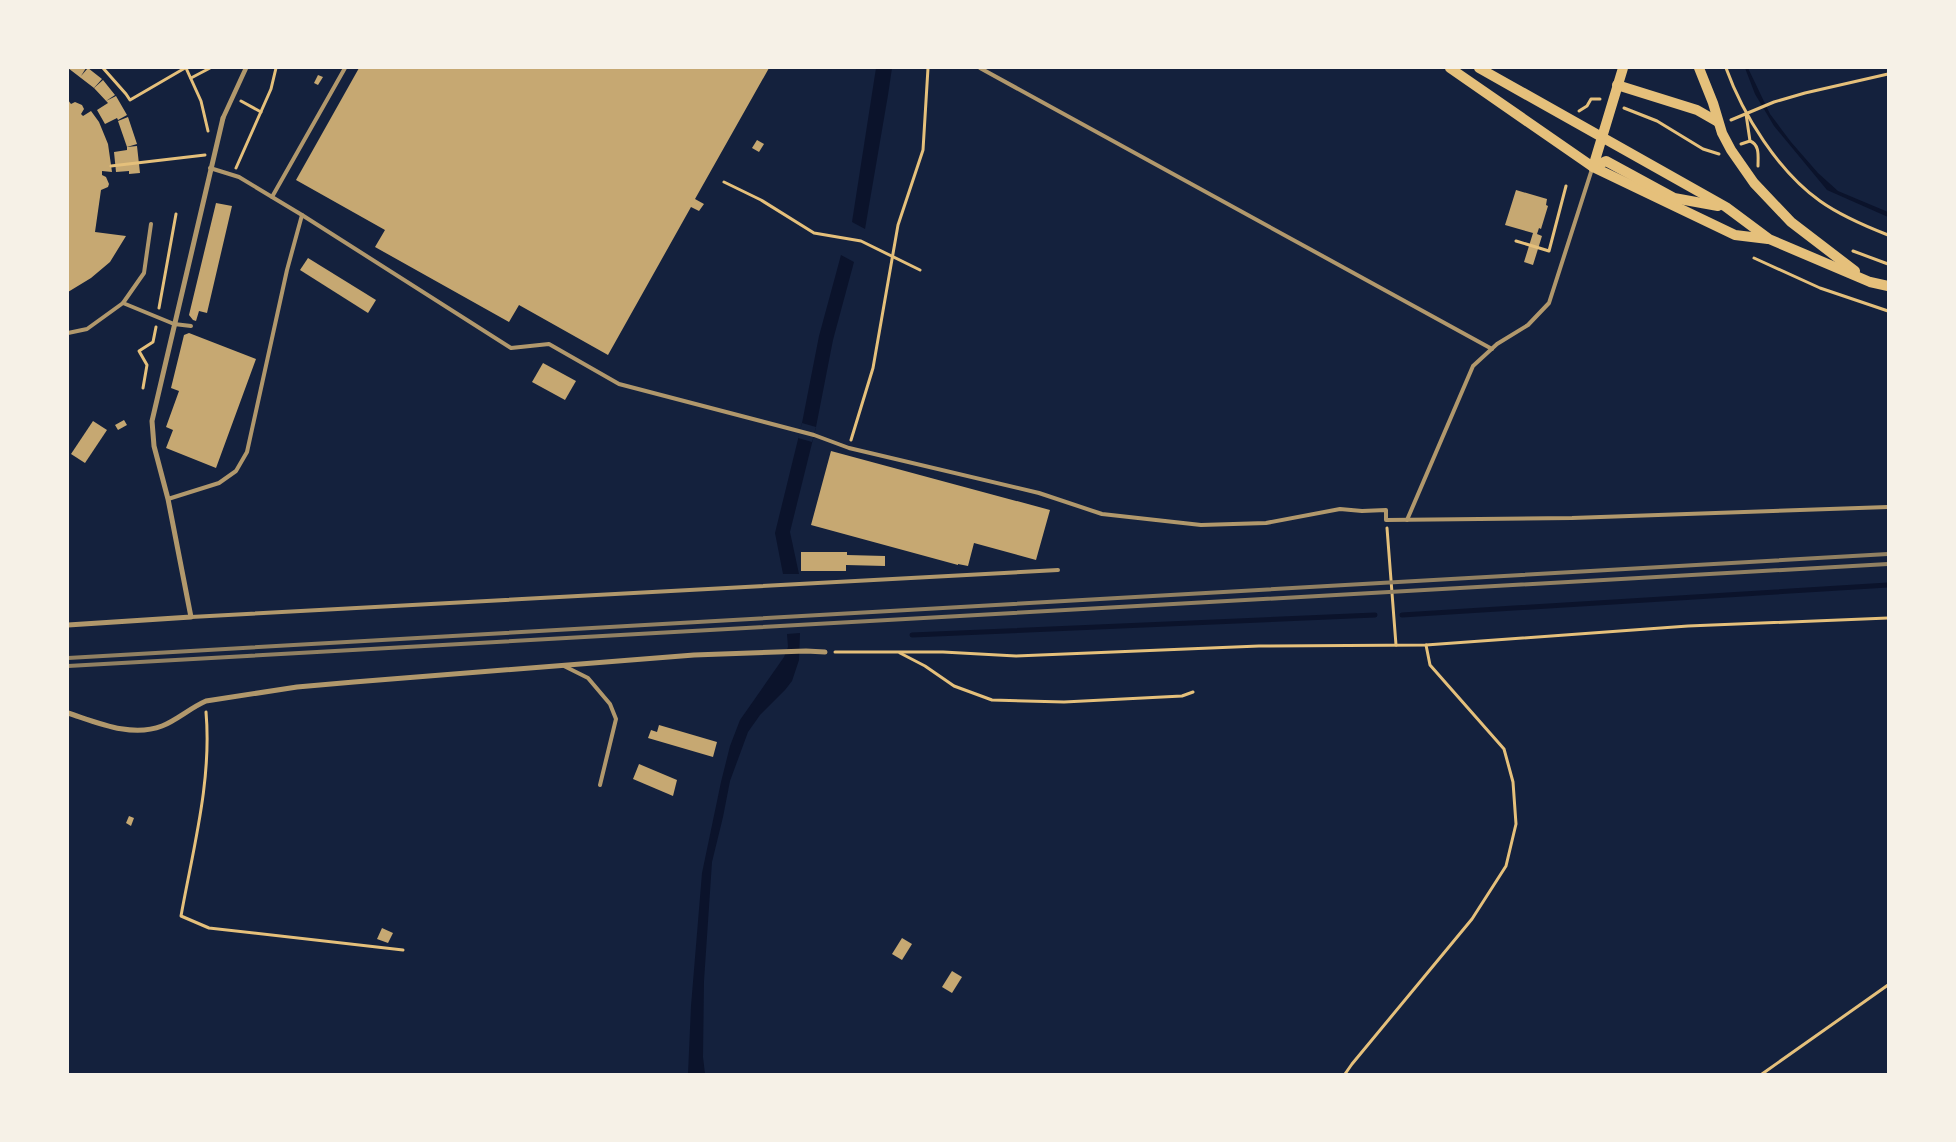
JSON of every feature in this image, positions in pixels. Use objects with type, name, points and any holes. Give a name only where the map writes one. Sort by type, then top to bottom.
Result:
[{"type":"main road","points":[[1450,68],[1593,167],[1735,235],[1769,239]]},
{"type":"main road","points":[[1479,68],[1726,207],[1769,239],[1870,282],[1888,286]]},
{"type":"main road","points":[[1593,167],[1623,68]]},
{"type":"main road","points":[[1699,68],[1713,103],[1718,122],[1731,150],[1754,183],[1779,211],[1806,234],[1870,282]]},
{"type":"main road","points":[[1617,85],[1697,110],[1718,122]]},
{"type":"main road","points":[[1593,167],[1606,161],[1674,198],[1726,207]]},
{"type":"street","points":[[68,625],[190,617],[168,499],[154,446],[152,421],[223,118],[246,68]]},
{"type":"street","points":[[68,713],[113,727],[141,730],[162,726],[206,701],[297,688],[694,655],[825,652]]},
{"type":"lane","points":[[272,197],[345,68]]},
{"type":"lane","points":[[980,68],[1492,349]]},
{"type":"lane","points":[[1406,520],[1473,366],[1492,349],[1528,325],[1549,304],[1593,167]]},
{"type":"lane","points":[[210,168],[232,175],[272,197],[511,348],[549,344],[619,384],[800,431],[849,448],[1039,493],[1102,514],[1201,525],[1266,523],[1340,509],[1362,511],[1386,510],[1386,520],[1406,520],[1572,518],[1888,507]]},
{"type":"lane","points":[[168,499],[219,483],[236,471],[247,452],[287,270],[302,215]]},
{"type":"lane","points":[[68,333],[87,329],[122,303],[144,273],[151,224]]},
{"type":"lane","points":[[122,303],[174,324],[191,326]]},
{"type":"lane","points":[[190,617],[1058,570]]},
{"type":"lane","points":[[564,666],[588,678],[610,704],[616,719],[600,785]]},
{"type":"path","points":[[103,68],[130,100],[186,68],[201,101],[209,138]]},
{"type":"path","points":[[191,78],[210,68]]},
{"type":"path","points":[[232,175],[261,112],[276,68]]},
{"type":"path","points":[[849,448],[873,368],[898,225],[923,150],[928,68]]},
{"type":"path","points":[[1726,68],[1746,114],[1774,154],[1812,194],[1839,213],[1888,235]]},
{"type":"path","points":[[1746,114],[1774,102],[1805,93],[1888,74]]},
{"type":"path","points":[[1571,106],[1579,111],[1587,106],[1591,99],[1601,100]]},
{"type":"path","points":[[247,105],[261,112]]},
{"type":"path","points":[[1620,106],[1657,121],[1710,152],[1723,154]]},
{"type":"path","points":[[1746,114],[1745,120],[1750,141],[1755,143],[1757,148],[1758,170]]},
{"type":"path","points":[[111,166],[212,155]]},
{"type":"path","points":[[724,182],[761,200],[814,233],[861,241],[920,270]]},
{"type":"path","points":[[1516,241],[1549,251],[1566,186]]},
{"type":"path","points":[[143,388],[147,365],[139,351],[153,342],[176,214]]},
{"type":"path","points":[[1849,249],[1888,264]]},
{"type":"path","points":[[1754,258],[1820,288],[1888,311]]},
{"type":"path","points":[[1386,520],[1396,645]]},
{"type":"path","points":[[825,652],[899,652],[1016,656],[1259,646],[1426,645],[1688,626],[1888,618]]},
{"type":"path","points":[[1346,1074],[1352,1064],[1472,919],[1506,866],[1516,824],[1513,782],[1504,749],[1430,665],[1426,645]]},
{"type":"path","points":[[899,652],[925,666],[954,686],[992,700],[1064,702],[1182,696],[1193,692]]},
{"type":"path","points":[[206,701],[208,735],[206,778],[181,916],[209,928],[402,950]]},
{"type":"path","points":[[1762,1074],[1888,985]]},
{"type":"water","points":[[876,68],[892,68],[865,229],[852,222]]},
{"type":"water","points":[[1745,68],[1748,68],[1770,114],[1818,173],[1838,191],[1888,212],[1888,217],[1827,190],[1774,126],[1755,94]]},
{"type":"water","points":[[841,255],[854,262],[833,340],[816,427],[790,532],[799,574],[783,574],[775,533],[802,423],[819,336]]},
{"type":"water","points":[[800,633],[799,660],[792,681],[760,715],[748,732],[730,781],[712,862],[704,981],[703,1057],[705,1074],[688,1074],[691,1006],[702,873],[730,746],[740,720],[784,657],[788,647],[787,634]]},
{"type":"pier","points":[[802,423],[816,427],[812,442],[798,438]]},
{"type":"building","points":[[68,68],[86,68],[81,76],[88,68],[102,79],[94,88]]},
{"type":"building","points":[[359,68],[769,68],[695,199],[704,204],[699,211],[691,207],[608,355],[519,305],[509,322],[375,247],[385,230],[296,180]]},
{"type":"building","points":[[318,75],[323,77],[318,85],[314,83]]},
{"type":"building","points":[[103,80],[115,95],[106,101],[94,88]]},
{"type":"building","points":[[116,96],[127,115],[105,124],[97,110],[108,103],[106,101]]},
{"type":"building","points":[[68,100],[71,104],[75,102],[82,105],[84,109],[81,114],[83,116],[91,111],[99,122],[108,144],[112,172],[102,171],[102,175],[106,177],[109,184],[108,187],[101,190],[95,232],[126,236],[110,262],[91,278],[68,292]]},
{"type":"building","points":[[128,117],[137,144],[127,147],[118,121]]},
{"type":"building","points":[[757,140],[764,144],[759,152],[752,148]]},
{"type":"building","points":[[137,146],[140,173],[129,174],[129,171],[116,172],[114,152],[127,150],[127,147]]},
{"type":"building","points":[[1516,190],[1547,199],[1546,205],[1548,206],[1541,229],[1539,228],[1537,234],[1542,236],[1533,265],[1524,262],[1533,233],[1505,225]]},
{"type":"building","points":[[216,203],[232,206],[207,313],[199,311],[196,321],[189,315]]},
{"type":"building","points":[[308,258],[376,300],[368,313],[300,270]]},
{"type":"building","points":[[189,333],[256,359],[216,468],[166,448],[173,430],[166,427],[179,391],[171,388],[184,335]]},
{"type":"building","points":[[543,363],[576,381],[565,400],[532,382]]},
{"type":"building","points":[[124,420],[127,425],[118,430],[115,425]]},
{"type":"building","points":[[93,421],[107,430],[85,463],[71,454]]},
{"type":"building","points":[[831,451],[1050,510],[1036,560],[974,543],[968,566],[958,565],[811,525]]},
{"type":"building","points":[[801,552],[847,552],[847,555],[885,556],[885,566],[846,565],[846,571],[801,571]]},
{"type":"building","points":[[659,725],[717,742],[713,757],[648,738],[651,730],[657,732]]},
{"type":"building","points":[[639,764],[677,780],[673,796],[633,779]]},
{"type":"building","points":[[129,816],[134,818],[131,826],[126,823]]},
{"type":"building","points":[[382,928],[393,933],[388,943],[377,939]]},
{"type":"building","points":[[902,938],[912,944],[902,960],[892,954]]},
{"type":"building","points":[[952,971],[962,977],[952,993],[942,987]]},
{"type":"waterway","points":[[1402,615],[1888,585]]},
{"type":"waterway","points":[[912,635],[1375,615]]},
{"type":"railway","points":[[68,658],[1888,554]]},
{"type":"railway","points":[[68,666],[1888,564]]}]
